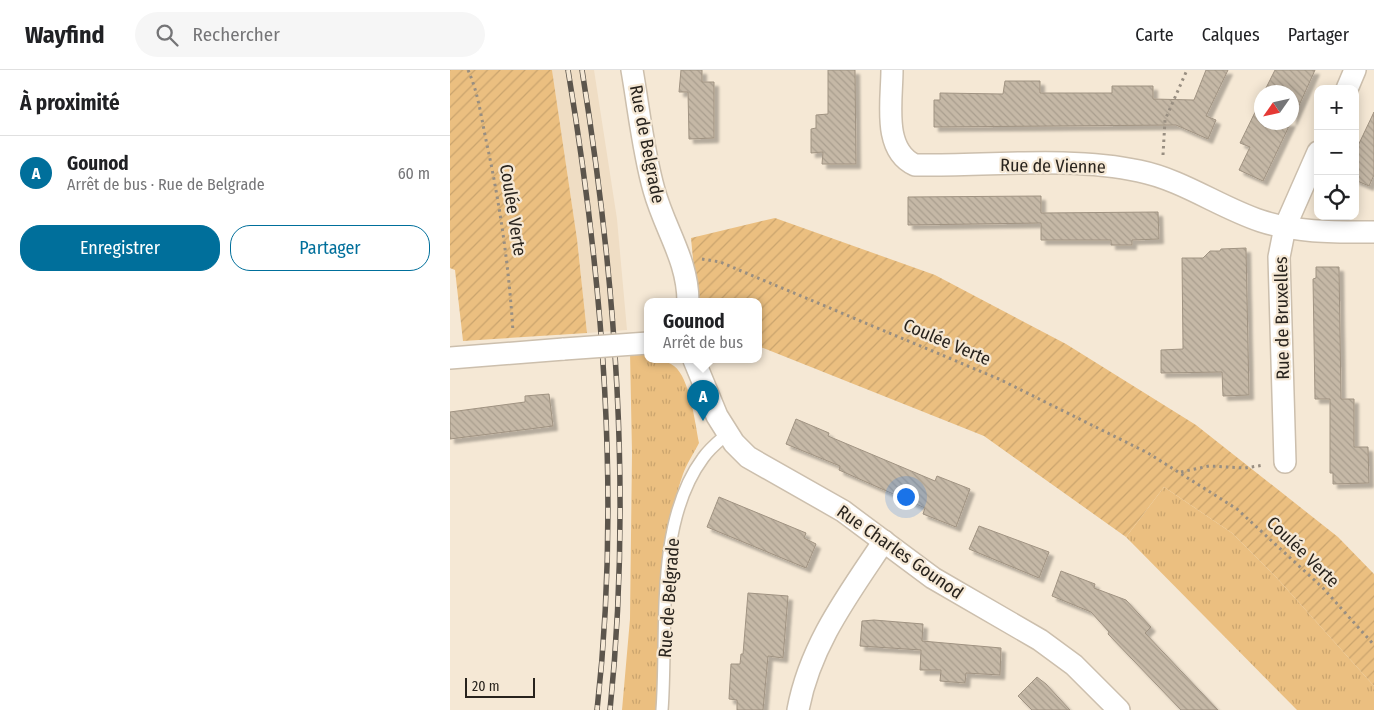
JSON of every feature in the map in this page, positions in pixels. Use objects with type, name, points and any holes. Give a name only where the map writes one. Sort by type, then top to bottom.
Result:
[{"type":"street","name":"Rue de Belgrade","points":[[632,70],[652,184],[664,219],[685,268],[688,298]]},
{"type":"street","name":"Rue de Vienne","points":[[892,70],[894,142],[901,157],[915,165],[1097,165],[1163,177],[1260,221],[1320,232],[1374,232]]},
{"type":"street","points":[[1349,85],[1356,70]]},
{"type":"street","name":"Rue de Bruxelles","points":[[1285,462],[1279,257],[1285,227],[1314,161]]},
{"type":"street","points":[[450,358],[644,343]]},
{"type":"street","points":[[695,363],[707,396],[728,434]]},
{"type":"street","name":"Rue Charles Gounod","points":[[728,434],[740,450],[758,464],[843,511],[950,589],[1040,640],[1074,665],[1119,710]]},
{"type":"street","points":[[798,710],[805,680],[823,636],[884,541]]},
{"type":"lane","name":"Rue de Belgrade","points":[[662,710],[667,581],[674,528],[685,492],[698,464],[728,434]]},
{"type":"path","name":"Coulée Verte","points":[[468,70],[476,90],[495,184],[510,277],[513,337]]},
{"type":"path","points":[[1163,177],[1165,120],[1186,70]]},
{"type":"path","name":"Coulée Verte","points":[[693,259],[720,262],[999,379],[1134,444],[1227,501],[1249,519],[1323,588],[1374,644]]},
{"type":"path","points":[[1181,472],[1209,466],[1244,468],[1285,462]]},
{"type":"shaded area","points":[[552,70],[594,70],[617,219],[627,330],[587,333],[577,239]]},
{"type":"green space","points":[[450,70],[552,70],[577,239],[587,333],[463,341],[455,270],[450,268]]},
{"type":"green space","points":[[775,218],[935,275],[1066,344],[1196,425],[1338,537],[1374,574],[1374,686],[1276,577],[1232,533],[1164,487],[1126,537],[984,436],[762,348],[762,298],[697,298],[691,238]]},
{"type":"green space","points":[[630,352],[644,353],[644,363],[668,363],[680,372],[688,390],[699,443],[683,474],[669,531],[662,590],[656,710],[622,710],[630,619],[632,453]]},
{"type":"green space","points":[[1164,487],[1232,533],[1276,577],[1374,686],[1374,710],[1297,710],[1126,537]]},
{"type":"building","points":[[681,70],[702,70],[702,82],[714,82],[714,138],[689,139],[688,92],[679,92]]},
{"type":"building","points":[[828,70],[855,70],[856,164],[822,164],[823,152],[811,153],[811,129],[816,128],[816,115],[828,114]]},
{"type":"building","points":[[1206,70],[1228,70],[1206,116],[1216,120],[1208,139],[1176,125],[934,127],[934,100],[940,100],[940,93],[1003,94],[1005,81],[1040,81],[1040,93],[1112,93],[1112,86],[1153,86],[1153,99],[1194,100]]},
{"type":"building","points":[[1275,70],[1315,70],[1299,105],[1299,85],[1268,85]]},
{"type":"building","points":[[1374,112],[1374,175],[1369,186],[1359,182],[1359,144]]},
{"type":"building","points":[[1254,114],[1254,130],[1287,130],[1263,181],[1239,170],[1250,147],[1240,143]]},
{"type":"building","points":[[1041,196],[1041,213],[1158,212],[1159,239],[1132,240],[1132,245],[1111,245],[1111,240],[1041,240],[1041,223],[908,225],[908,197]]},
{"type":"building","points":[[1246,248],[1249,395],[1223,396],[1222,372],[1161,373],[1161,350],[1183,349],[1182,258],[1203,258],[1210,251]]},
{"type":"building","points":[[1316,267],[1339,267],[1341,399],[1354,399],[1354,447],[1368,447],[1369,483],[1333,484],[1333,473],[1330,473],[1330,399],[1315,399],[1313,279],[1316,278]]},
{"type":"building","points":[[549,394],[553,426],[450,439],[450,412],[525,402],[525,396]]},
{"type":"building","points":[[796,419],[829,433],[828,436],[935,481],[937,476],[970,489],[956,527],[923,514],[925,508],[839,470],[840,466],[786,444]]},
{"type":"building","points":[[719,497],[806,533],[804,538],[816,544],[806,568],[707,527]]},
{"type":"building","points":[[979,526],[1049,552],[1039,578],[969,549]]},
{"type":"building","points":[[1061,571],[1095,584],[1094,588],[1126,600],[1151,627],[1145,633],[1218,710],[1181,710],[1108,634],[1109,632],[1091,612],[1052,596]]},
{"type":"building","points":[[748,593],[788,596],[783,658],[768,656],[763,710],[737,710],[737,700],[729,699],[731,664],[740,664],[741,654],[743,654]]},
{"type":"building","points":[[874,620],[923,624],[922,641],[1001,648],[1000,675],[966,673],[965,683],[940,681],[941,670],[920,670],[921,650],[860,646],[862,621]]},
{"type":"building","points":[[1037,677],[1070,710],[1032,710],[1018,696]]},
{"type":"railway","points":[[568,70],[591,229],[605,389],[608,550],[597,710]]},
{"type":"railway","points":[[582,70],[604,229],[617,389],[620,549],[617,630],[610,710]]},
{"type":"place","name":"Gounod","points":[[703,421]]}]
